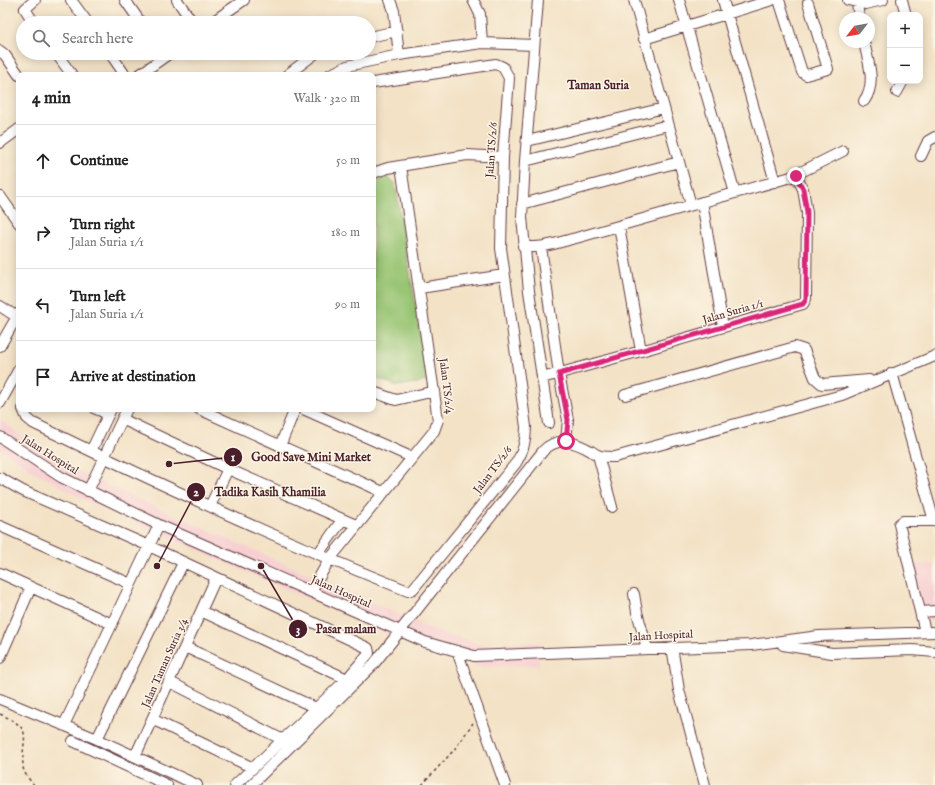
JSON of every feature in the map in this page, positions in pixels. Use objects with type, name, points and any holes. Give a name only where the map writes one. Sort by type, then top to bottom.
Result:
[{"type":"street","points":[[30,16],[25,9],[35,0]]},
{"type":"street","points":[[71,0],[83,16]]},
{"type":"street","points":[[125,0],[136,16]]},
{"type":"street","points":[[177,0],[188,16]]},
{"type":"street","points":[[218,16],[232,3],[244,0]]},
{"type":"street","points":[[390,0],[394,11],[399,56]]},
{"type":"street","points":[[473,0],[480,14],[482,43]]},
{"type":"street","points":[[538,0],[522,204],[523,246],[549,424]]},
{"type":"street","points":[[634,0],[691,205]]},
{"type":"street","points":[[679,0],[735,193]]},
{"type":"street","points":[[723,0],[775,182]]},
{"type":"street","points":[[644,39],[688,27],[772,0]]},
{"type":"street","points":[[779,0],[802,72],[806,75],[828,69],[808,3]]},
{"type":"street","points":[[852,2],[865,4],[883,0]]},
{"type":"street","points":[[902,0],[905,12]]},
{"type":"street","points":[[852,2],[857,12]]},
{"type":"street","points":[[376,36],[397,32]]},
{"type":"street","points":[[335,72],[342,68],[399,56],[482,43],[534,45]]},
{"type":"street","points":[[864,101],[872,84],[865,48]]},
{"type":"street","points":[[0,51],[5,55],[17,72]]},
{"type":"street","points":[[61,60],[70,72]]},
{"type":"street","points":[[115,60],[123,72]]},
{"type":"street","points":[[143,72],[158,60]]},
{"type":"street","points":[[291,72],[307,60]]},
{"type":"street","name":"Jalan TS/2/6","points":[[24,412],[27,418],[33,423],[91,451],[329,560],[411,591],[521,455],[526,438],[526,427],[504,276],[500,236],[503,157],[509,78],[502,67],[496,64],[376,83]]},
{"type":"street","points":[[897,92],[901,84]]},
{"type":"street","points":[[527,141],[664,108]]},
{"type":"street","points":[[525,161],[668,125]]},
{"type":"street","points":[[0,143],[16,131]]},
{"type":"street","points":[[921,156],[928,141],[935,137]]},
{"type":"street","points":[[523,246],[532,248],[541,247],[796,176],[843,151]]},
{"type":"street","points":[[376,172],[382,169],[467,155],[480,154],[503,157]]},
{"type":"street","points":[[522,204],[680,162]]},
{"type":"street","name":"Jalan TS/2/4","points":[[311,592],[329,560],[437,426],[438,420],[435,391],[401,166]]},
{"type":"street","name":"Jalan Suria 1/1","points":[[542,378],[641,352],[803,304],[806,299],[807,212],[803,189],[796,176]]},
{"type":"street","points":[[0,196],[16,219]]},
{"type":"street","points":[[702,202],[723,328]]},
{"type":"street","points":[[619,226],[641,352]]},
{"type":"street","points":[[541,247],[559,374],[568,420],[566,441]]},
{"type":"street","points":[[420,288],[504,276]]},
{"type":"street","points":[[0,306],[16,314]]},
{"type":"street","points":[[0,346],[3,334],[16,318]]},
{"type":"street","points":[[625,395],[795,347],[804,350],[815,378],[822,384],[875,379]]},
{"type":"street","points":[[251,785],[363,676],[543,451],[556,441],[566,441],[592,451],[598,455],[615,457],[850,392],[875,379],[935,356]]},
{"type":"street","points":[[892,373],[934,521],[903,521],[899,528],[921,612],[930,632]]},
{"type":"street","points":[[0,402],[16,374]]},
{"type":"street","points":[[376,393],[396,400],[435,391]]},
{"type":"street","points":[[91,451],[110,412]]},
{"type":"street","points":[[88,491],[126,412]]},
{"type":"street","points":[[206,412],[383,492]]},
{"type":"street","points":[[280,446],[294,412]]},
{"type":"street","points":[[310,412],[411,458]]},
{"type":"street","points":[[122,419],[228,469],[356,525]]},
{"type":"street","name":"Jalan Hospital","points":[[0,437],[46,468],[88,491],[159,524],[425,642],[474,656],[773,643],[819,636],[930,632]]},
{"type":"street","points":[[598,455],[612,507]]},
{"type":"street","points":[[210,506],[228,469]]},
{"type":"street","points":[[0,478],[23,491],[149,546],[368,648],[369,653],[347,679],[235,785]]},
{"type":"street","points":[[318,554],[342,520]]},
{"type":"street","points":[[64,725],[159,524]]},
{"type":"street","points":[[0,526],[131,584]]},
{"type":"street","points":[[97,739],[183,563]]},
{"type":"street","points":[[0,573],[112,624]]},
{"type":"street","name":"Jalan Taman Suria 3/4","points":[[134,756],[170,682],[216,578]]},
{"type":"street","points":[[0,658],[31,588]]},
{"type":"street","points":[[634,594],[646,648]]},
{"type":"street","points":[[921,612],[935,611]]},
{"type":"street","points":[[201,612],[347,679]]},
{"type":"street","name":"Jalan Hospital","points":[[773,643],[832,653],[912,650],[935,652]]},
{"type":"street","points":[[185,647],[316,708]]},
{"type":"street","points":[[672,647],[676,677],[705,785]]},
{"type":"street","points":[[457,651],[478,715],[505,785]]},
{"type":"street","points":[[170,682],[283,740]]},
{"type":"street","points":[[0,699],[97,739],[197,785]]},
{"type":"street","points":[[152,720],[253,768]]},
{"type":"street","points":[[73,741],[167,785]]},
{"type":"path","points":[[0,714],[17,723],[24,734],[23,767],[34,785]]},
{"type":"path","points":[[422,785],[454,750],[478,715]]},
{"type":"shaded area","points":[[0,420],[46,453],[95,480],[436,631],[484,645],[538,642],[539,665],[483,667],[428,652],[85,500],[35,472],[0,448]]},
{"type":"shaded area","points":[[935,564],[935,621],[918,621],[903,565]]},
{"type":"green space","points":[[385,176],[395,183],[428,381],[397,386],[376,378],[376,182]]},
{"type":"place","name":"Good Save Mini Market","points":[[169,464]]},
{"type":"place","name":"Tadika Kasih Khamilia","points":[[157,566]]},
{"type":"place","name":"Pasar malam","points":[[261,566]]},
{"type":"district","name":"Taman Suria","points":[[598,85]]},
{"type":"route","points":[[566,441],[568,420],[559,374],[641,352],[803,304],[806,299],[807,212],[803,189],[796,176]]}]
